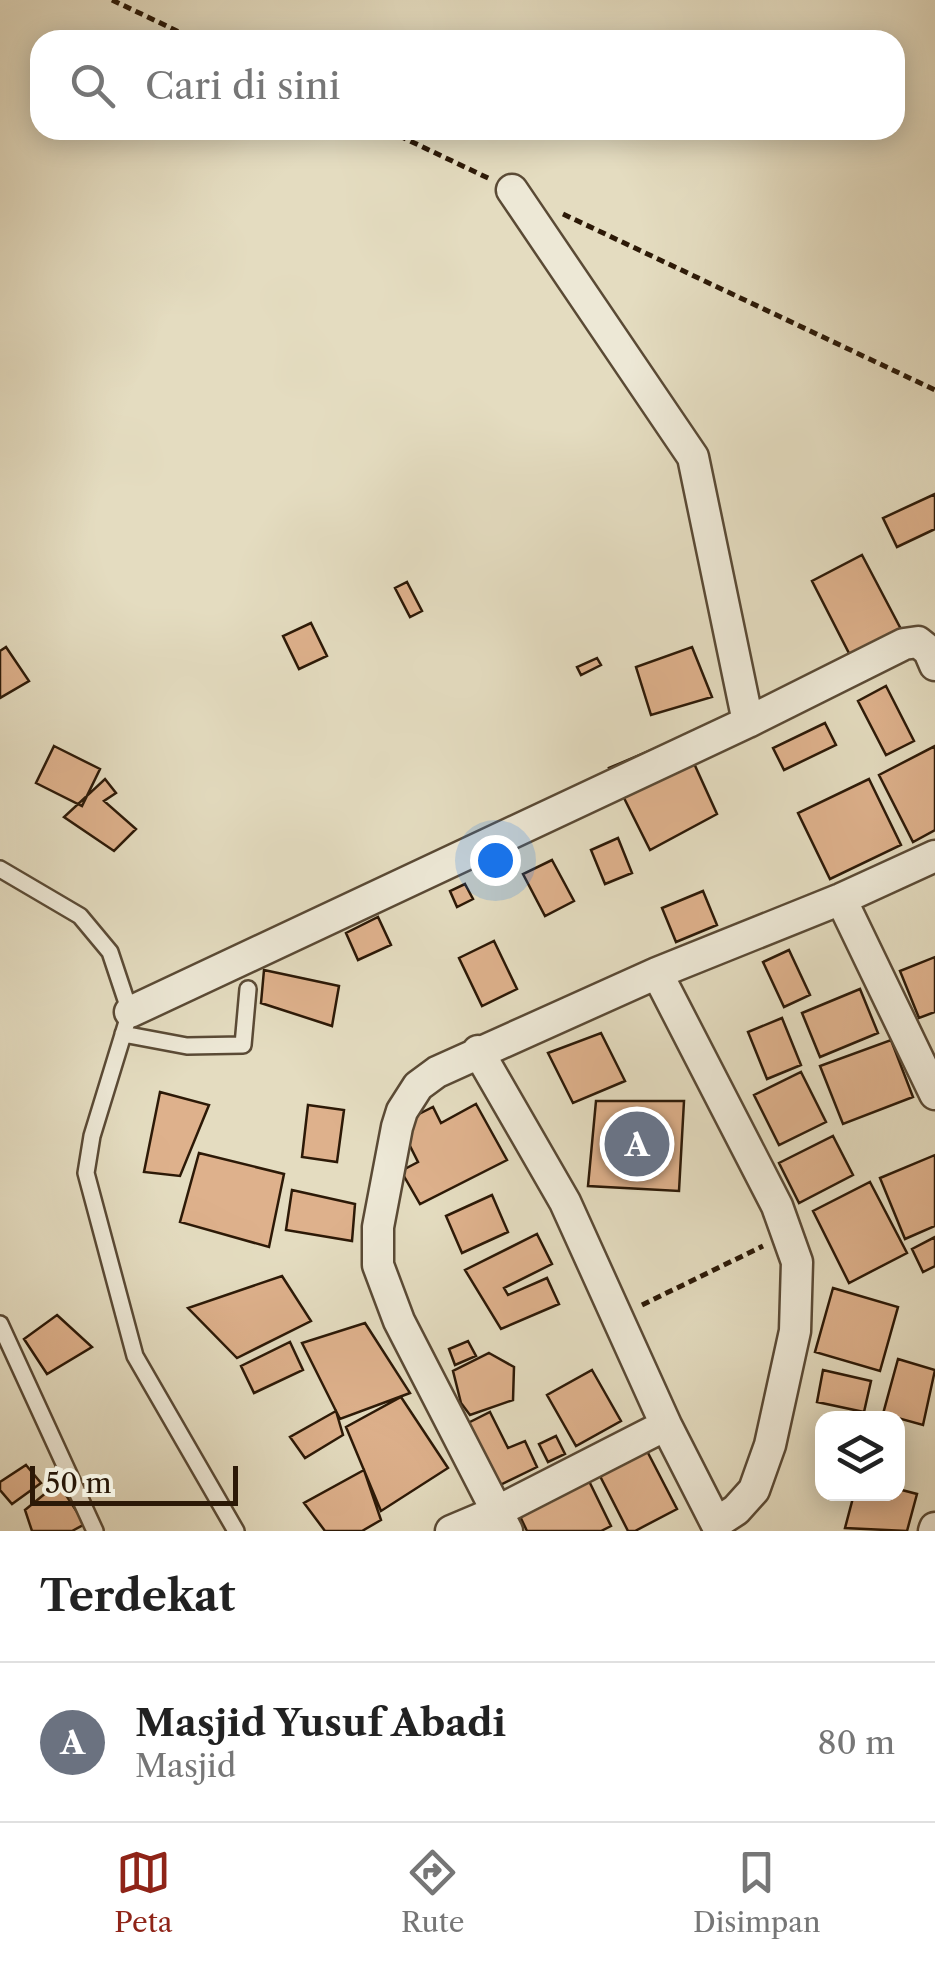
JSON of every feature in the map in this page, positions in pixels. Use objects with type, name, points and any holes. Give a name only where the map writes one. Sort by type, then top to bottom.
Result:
[{"type":"street","points":[[512,190],[692,457],[748,722]]},
{"type":"street","points":[[126,1023],[904,644],[918,642],[930,651],[935,665]]},
{"type":"street","points":[[502,1521],[399,1322],[378,1265],[378,1226],[402,1111],[418,1086],[478,1051],[657,973],[841,900],[935,856]]},
{"type":"street","points":[[841,900],[935,1094]]},
{"type":"street","points":[[478,1051],[565,1202],[666,1426],[718,1527],[754,1490],[770,1445],[794,1331],[797,1262],[776,1206],[657,973]]},
{"type":"street","points":[[450,1531],[502,1521],[666,1426]]},
{"type":"lane","points":[[0,869],[80,916],[110,952],[126,1023],[92,1136],[86,1173],[135,1356],[236,1531]]},
{"type":"lane","points":[[126,1023],[187,1046],[243,1045],[248,989]]},
{"type":"lane","points":[[0,1324],[95,1531]]},
{"type":"path","points":[[112,0],[175,30]]},
{"type":"path","points":[[407,140],[935,390]]},
{"type":"path","points":[[617,1317],[788,1234]]},
{"type":"building","points":[[935,494],[935,529],[897,547],[883,518]]},
{"type":"building","points":[[862,555],[903,633],[852,659],[812,581]]},
{"type":"building","points":[[407,582],[422,611],[410,617],[395,588]]},
{"type":"building","points":[[311,623],[327,656],[299,669],[283,636]]},
{"type":"building","points":[[6,647],[29,681],[0,698],[0,651]]},
{"type":"building","points":[[692,647],[712,697],[651,715],[636,667]]},
{"type":"building","points":[[597,658],[601,665],[581,675],[577,667]]},
{"type":"building","points":[[886,686],[914,741],[886,755],[858,701]]},
{"type":"building","points":[[825,723],[836,745],[784,770],[773,748]]},
{"type":"building","points":[[682,737],[717,814],[650,850],[609,768]]},
{"type":"building","points":[[54,746],[100,769],[82,806],[36,783]]},
{"type":"building","points":[[935,746],[935,830],[913,842],[879,775]]},
{"type":"building","points":[[105,779],[116,793],[104,801],[136,829],[114,851],[64,817]]},
{"type":"building","points":[[869,779],[901,845],[830,879],[798,813]]},
{"type":"building","points":[[618,838],[632,873],[605,884],[591,850]]},
{"type":"building","points":[[552,860],[574,901],[545,916],[523,874]]},
{"type":"building","points":[[465,884],[473,899],[457,907],[450,891]]},
{"type":"building","points":[[703,891],[717,925],[676,942],[662,908]]},
{"type":"building","points":[[378,917],[391,945],[358,960],[346,933]]},
{"type":"building","points":[[494,941],[517,989],[482,1006],[459,958]]},
{"type":"building","points":[[789,950],[810,995],[784,1007],[763,962]]},
{"type":"building","points":[[935,957],[935,1012],[919,1018],[900,971]]},
{"type":"building","points":[[264,970],[339,986],[332,1026],[261,1003]]},
{"type":"building","points":[[860,989],[878,1033],[820,1057],[802,1013]]},
{"type":"building","points":[[782,1018],[801,1065],[767,1079],[748,1032]]},
{"type":"building","points":[[601,1033],[625,1081],[573,1103],[548,1053]]},
{"type":"building","points":[[891,1040],[913,1097],[843,1124],[820,1066]]},
{"type":"building","points":[[801,1072],[826,1122],[779,1145],[754,1095]]},
{"type":"building","points":[[160,1092],[209,1105],[180,1176],[144,1172]]},
{"type":"building","points":[[596,1101],[684,1101],[679,1191],[588,1186]]},
{"type":"building","points":[[476,1104],[507,1160],[420,1204],[401,1171],[418,1162],[399,1124],[433,1107],[441,1123]]},
{"type":"building","points":[[308,1105],[344,1110],[337,1162],[302,1157]]},
{"type":"building","points":[[833,1136],[853,1175],[799,1203],[779,1163]]},
{"type":"building","points":[[199,1153],[284,1174],[269,1247],[180,1222]]},
{"type":"building","points":[[935,1155],[935,1226],[905,1239],[880,1178]]},
{"type":"building","points":[[870,1182],[907,1253],[849,1283],[813,1211]]},
{"type":"building","points":[[292,1190],[355,1204],[352,1241],[286,1230]]},
{"type":"building","points":[[492,1195],[508,1232],[462,1253],[446,1216]]},
{"type":"building","points":[[537,1234],[552,1264],[504,1288],[508,1295],[547,1278],[559,1304],[501,1329],[465,1270]]},
{"type":"building","points":[[935,1237],[935,1266],[923,1272],[912,1249]]},
{"type":"building","points":[[282,1276],[311,1321],[237,1358],[188,1308]]},
{"type":"building","points":[[833,1288],[898,1307],[880,1371],[815,1352]]},
{"type":"building","points":[[57,1315],[92,1347],[47,1374],[24,1339]]},
{"type":"building","points":[[365,1323],[410,1393],[340,1419],[302,1343]]},
{"type":"building","points":[[468,1341],[476,1356],[455,1365],[449,1349]]},
{"type":"building","points":[[290,1342],[303,1370],[254,1393],[241,1366]]},
{"type":"building","points":[[489,1353],[514,1367],[513,1400],[470,1415],[461,1403],[453,1371]]},
{"type":"building","points":[[898,1359],[935,1370],[923,1425],[905,1420],[905,1411],[884,1411]]},
{"type":"building","points":[[592,1370],[621,1421],[576,1446],[547,1395]]},
{"type":"building","points":[[823,1370],[871,1381],[864,1411],[817,1402]]},
{"type":"building","points":[[401,1397],[448,1468],[381,1511],[346,1427]]},
{"type":"building","points":[[336,1411],[343,1435],[305,1458],[290,1437]]},
{"type":"building","points":[[490,1412],[508,1448],[525,1441],[537,1467],[498,1486],[468,1423]]},
{"type":"building","points":[[556,1436],[565,1454],[548,1462],[539,1444]]},
{"type":"building","points":[[647,1451],[677,1509],[628,1531],[600,1476]]},
{"type":"building","points":[[26,1465],[41,1483],[12,1504],[0,1490],[0,1482]]},
{"type":"building","points":[[364,1470],[381,1520],[362,1531],[325,1531],[304,1503]]},
{"type":"building","points":[[588,1479],[611,1526],[601,1531],[527,1531],[516,1508]]},
{"type":"building","points":[[58,1483],[85,1524],[72,1531],[32,1531],[25,1510]]},
{"type":"building","points":[[905,1491],[917,1494],[907,1531],[845,1528],[852,1501],[905,1501]]},
{"type":"place","name":"Masjid Yusuf Abadi","points":[[637,1144]]}]
